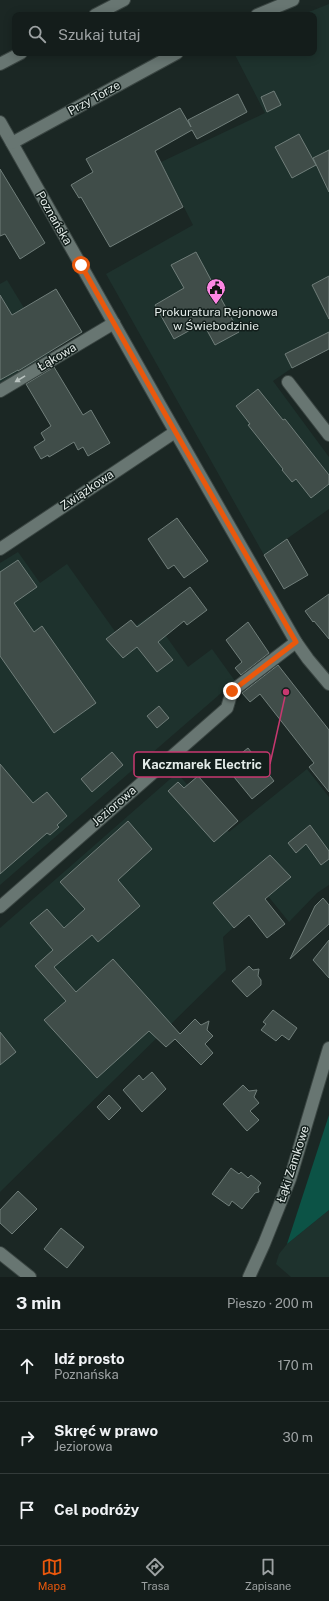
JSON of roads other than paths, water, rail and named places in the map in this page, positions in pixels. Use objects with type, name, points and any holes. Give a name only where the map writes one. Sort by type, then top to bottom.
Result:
[{"type":"street","points":[[101,12],[124,0]]},
{"type":"street","points":[[264,12],[292,0]]},
{"type":"street","points":[[0,64],[15,56]]},
{"type":"street","name":"Przy Torze","points":[[12,143],[172,56]]},
{"type":"street","name":"Poznańska","points":[[0,122],[175,432],[296,642],[329,684]]},
{"type":"street","name":"Łąkowa","points":[[0,391],[114,323]]},
{"type":"street","points":[[288,382],[329,435]]},
{"type":"street","name":"Związkowa","points":[[0,549],[175,432]]},
{"type":"street","name":"Jeziorowa","points":[[0,907],[228,708],[232,691],[296,642]]},
{"type":"street","name":"Łąki Zamkowe","points":[[249,1277],[290,1179],[329,1048]]},
{"type":"street","points":[[0,1253],[30,1277]]},
{"type":"place","name":"Prokuratura Rejonowa w Świebodzinie","points":[[216,305]]},
{"type":"place","name":"Kaczmarek Electric","points":[[286,692]]}]
